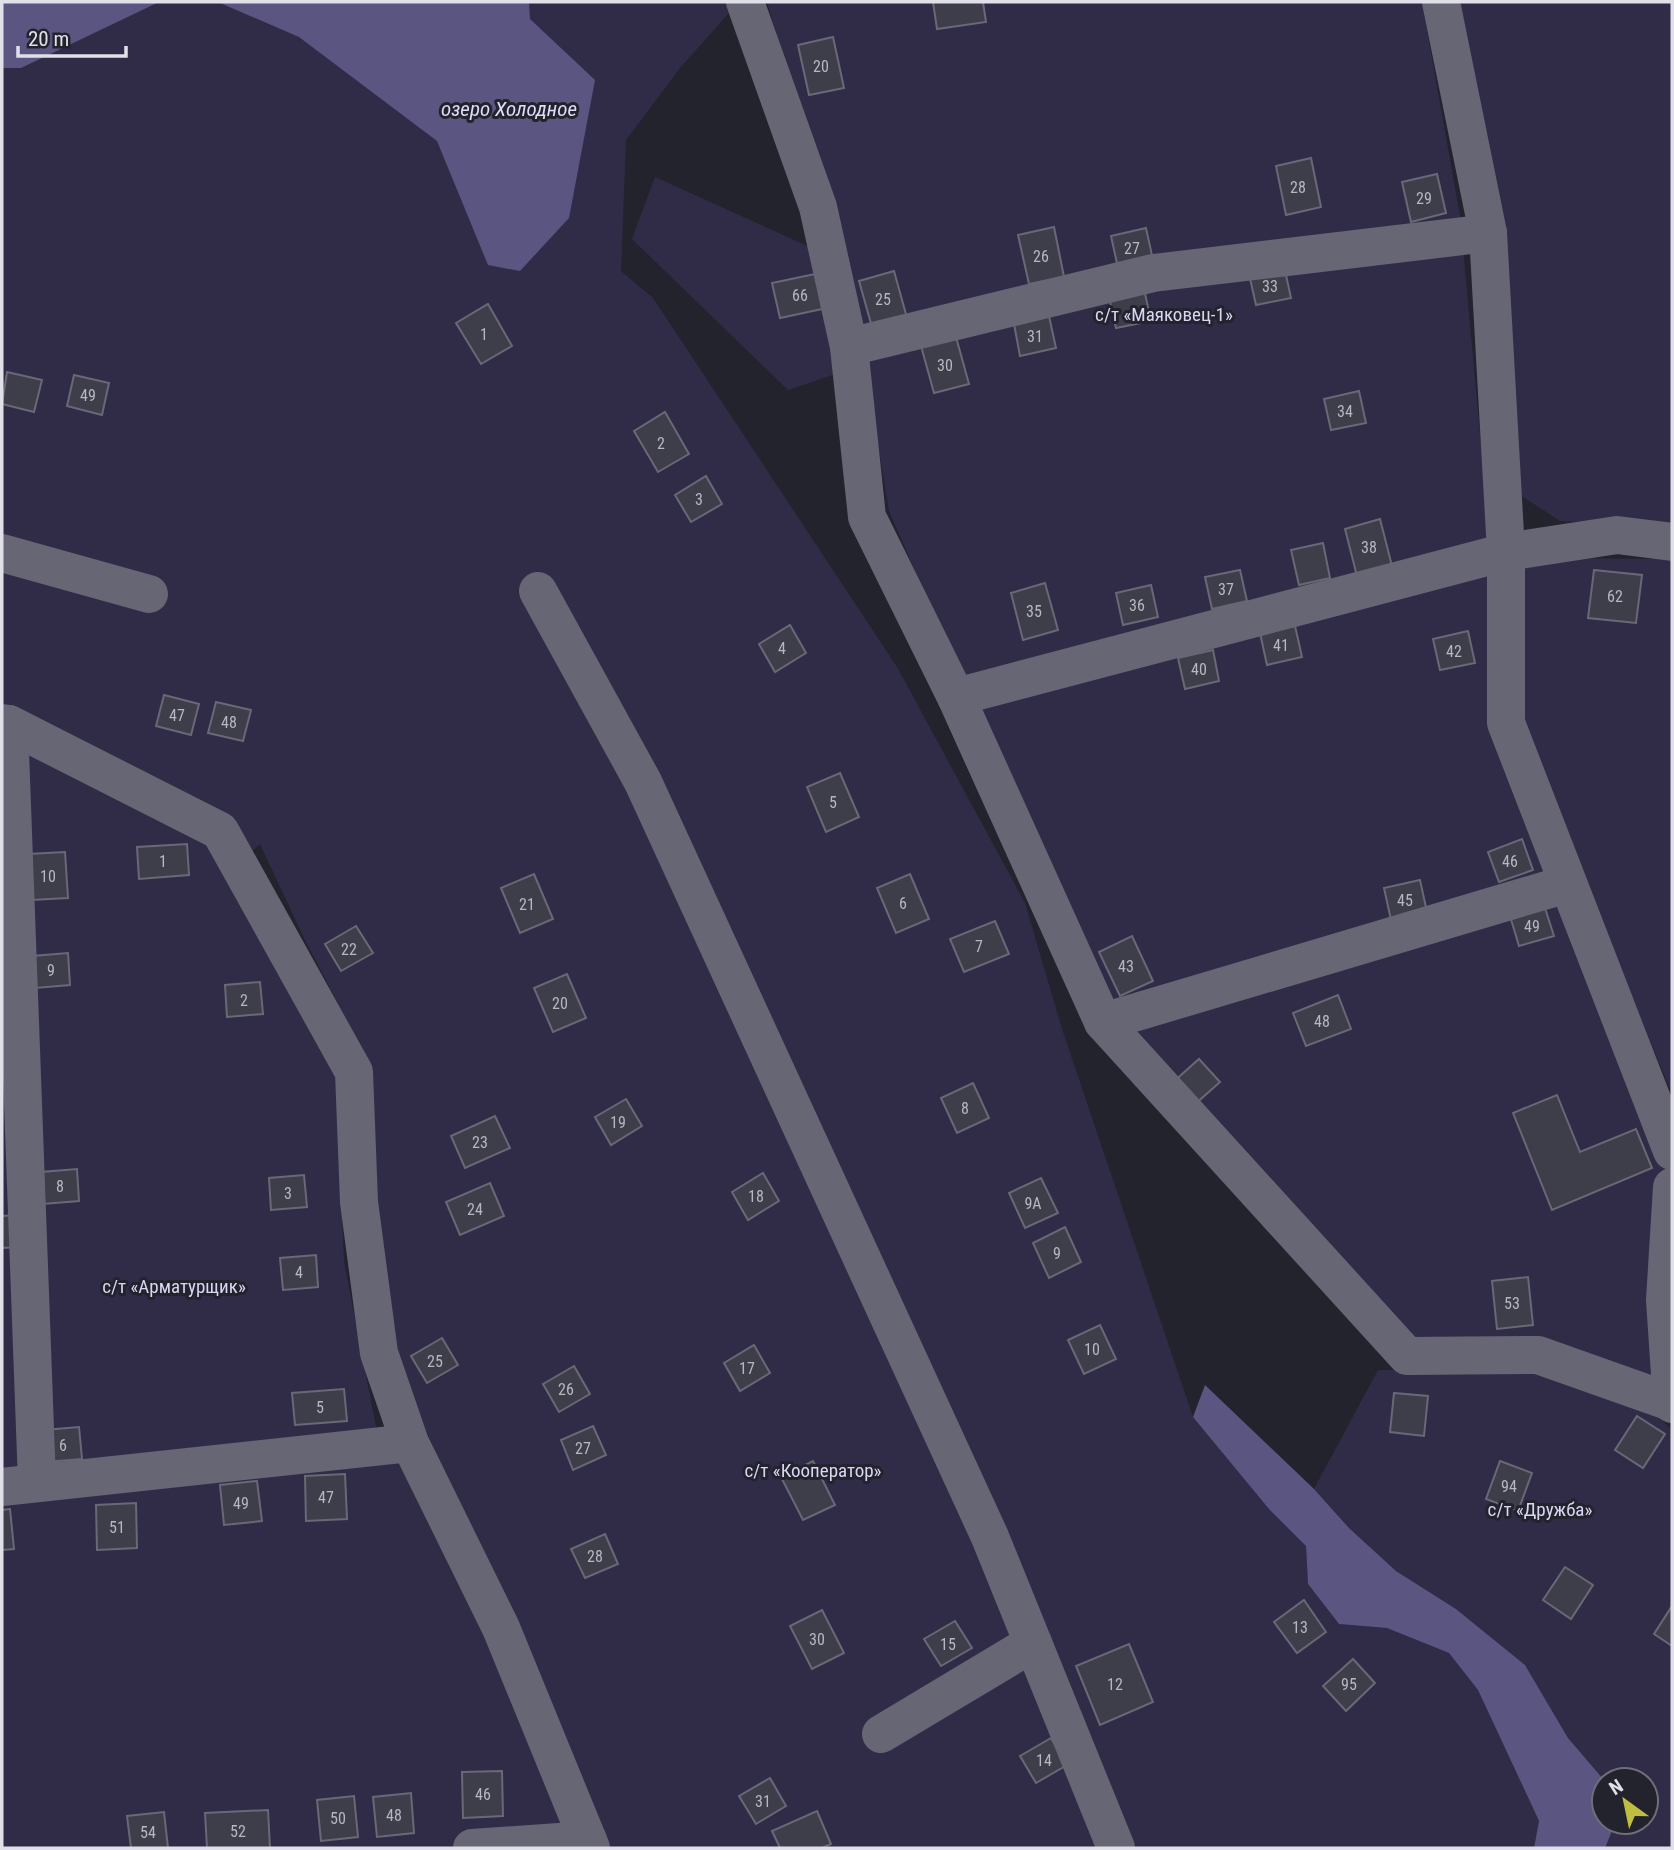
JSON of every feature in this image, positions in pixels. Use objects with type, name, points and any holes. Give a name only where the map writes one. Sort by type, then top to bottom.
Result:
[{"type":"street","points":[[745,2],[818,207],[849,347],[867,517],[956,697],[1103,1022],[1407,1356],[1538,1355],[1671,1403],[1665,1300],[1672,1187]]},
{"type":"street","points":[[1441,2],[1488,233],[1506,552],[1506,723],[1672,1151]]},
{"type":"street","points":[[849,347],[1153,273],[1488,233]]},
{"type":"street","points":[[956,697],[1506,552],[1617,535],[1672,542]]},
{"type":"street","points":[[2,553],[149,594]]},
{"type":"street","points":[[538,591],[643,782],[990,1537],[1116,1848]]},
{"type":"street","points":[[410,1443],[20,1485],[5,724],[220,831],[354,1072],[359,1202],[379,1353],[410,1443],[501,1628],[590,1844],[472,1848]]},
{"type":"street","points":[[1103,1022],[1567,884]]},
{"type":"street","points":[[881,1734],[1033,1643]]},
{"type":"green space","name":"с/т «Кооператор»","points":[[2,2],[727,2],[728,14],[680,68],[626,140],[621,271],[653,298],[897,667],[1025,903],[1062,1029],[1193,1417],[1306,1546],[1308,1584],[1339,1624],[1387,1628],[1449,1653],[1478,1690],[1539,1821],[1534,1848],[2,1848],[2,1497],[437,1456],[390,1347],[368,1205],[372,1070],[304,938],[260,844],[230,871],[336,1075],[344,1262],[378,1437],[2,1479]]},
{"type":"green space","name":"с/т «Маяковец-1»","points":[[767,2],[1422,2],[1460,216],[1492,565],[1555,558],[1672,561],[1672,1094],[1568,841],[1667,1165],[1651,1375],[1413,1344],[1111,1024],[889,511],[865,364],[788,390],[632,239],[655,177],[845,263]]},
{"type":"green space","points":[[1457,2],[1672,2],[1672,530],[1624,524],[1560,521],[1514,491]]},
{"type":"green space","name":"с/т «Дружба»","points":[[1538,1369],[1655,1414],[1672,1430],[1672,1848],[1605,1848],[1610,1836],[1660,1836],[1660,1766],[1592,1766],[1568,1738],[1525,1665],[1456,1609],[1396,1571],[1349,1528],[1314,1489],[1378,1370]]},
{"type":"water","points":[[2,2],[159,2],[21,68],[2,68]]},
{"type":"water","name":"озеро Холодное","points":[[218,2],[529,2],[530,19],[595,80],[569,218],[520,271],[488,265],[437,141],[299,37]]},
{"type":"water","points":[[1205,1385],[1396,1571],[1456,1609],[1525,1665],[1568,1738],[1592,1766],[1590,1836],[1610,1836],[1605,1848],[1534,1848],[1539,1821],[1478,1690],[1449,1653],[1387,1628],[1339,1624],[1308,1584],[1306,1546],[1269,1509],[1193,1417]]},
{"type":"building","points":[[933,2],[983,2],[986,22],[937,29]]},
{"type":"building","points":[[833,37],[844,88],[809,95],[798,45]]},
{"type":"building","points":[[1311,158],[1321,207],[1286,215],[1276,166]]},
{"type":"building","points":[[1437,174],[1446,213],[1411,222],[1402,182]]},
{"type":"building","points":[[1054,227],[1064,277],[1029,284],[1018,235]]},
{"type":"building","points":[[1146,228],[1153,260],[1118,268],[1111,236]]},
{"type":"building","points":[[1284,266],[1291,298],[1256,305],[1249,274]]},
{"type":"building","points":[[894,271],[907,318],[872,327],[859,281]]},
{"type":"building","points":[[820,273],[827,308],[780,318],[772,283]]},
{"type":"building","points":[[1144,289],[1151,321],[1116,328],[1109,297]]},
{"type":"building","points":[[488,304],[512,346],[481,364],[456,323]]},
{"type":"building","points":[[1049,316],[1056,348],[1020,356],[1014,324]]},
{"type":"building","points":[[956,337],[969,384],[934,393],[921,346]]},
{"type":"building","points":[[7,372],[42,380],[34,412],[2,404]]},
{"type":"building","points":[[74,375],[109,383],[102,415],[67,406]]},
{"type":"building","points":[[1359,391],[1366,423],[1331,430],[1324,399]]},
{"type":"building","points":[[665,412],[689,454],[658,472],[634,431]]},
{"type":"building","points":[[706,476],[722,504],[691,522],[675,495]]},
{"type":"building","points":[[1380,519],[1392,566],[1357,576],[1345,529]]},
{"type":"building","points":[[1323,543],[1330,578],[1299,585],[1291,550]]},
{"type":"building","points":[[1240,570],[1247,601],[1212,609],[1205,577]]},
{"type":"building","points":[[1594,570],[1642,575],[1636,623],[1588,618]]},
{"type":"building","points":[[1045,583],[1058,630],[1023,640],[1011,593]]},
{"type":"building","points":[[1151,585],[1158,617],[1123,625],[1116,593]]},
{"type":"building","points":[[790,625],[806,653],[775,672],[759,644]]},
{"type":"building","points":[[1295,626],[1302,657],[1267,665],[1260,633]]},
{"type":"building","points":[[1468,631],[1475,663],[1440,670],[1433,639]]},
{"type":"building","points":[[1213,650],[1219,681],[1185,689],[1178,658]]},
{"type":"building","points":[[164,695],[199,704],[191,735],[156,726]]},
{"type":"building","points":[[216,702],[251,710],[243,741],[208,733]]},
{"type":"building","points":[[840,773],[859,817],[826,832],[807,787]]},
{"type":"building","points":[[1522,839],[1533,870],[1499,882],[1488,852]]},
{"type":"building","points":[[187,844],[189,875],[139,879],[137,847]]},
{"type":"building","points":[[65,852],[68,898],[31,900],[28,854]]},
{"type":"building","points":[[534,874],[553,919],[520,933],[501,888]]},
{"type":"building","points":[[910,874],[929,919],[896,933],[877,888]]},
{"type":"building","points":[[1420,880],[1427,912],[1391,920],[1384,888]]},
{"type":"building","points":[[1544,905],[1554,936],[1519,946],[1510,916]]},
{"type":"building","points":[[995,921],[1009,954],[964,972],[950,939]]},
{"type":"building","points":[[356,926],[373,953],[341,971],[325,944]]},
{"type":"building","points":[[1132,936],[1153,981],[1120,996],[1099,952]]},
{"type":"building","points":[[68,953],[70,985],[35,988],[32,956]]},
{"type":"building","points":[[567,974],[586,1018],[553,1032],[534,988]]},
{"type":"building","points":[[260,982],[263,1014],[227,1017],[225,985]]},
{"type":"building","points":[[1338,995],[1351,1029],[1306,1046],[1293,1013]]},
{"type":"building","points":[[1199,1059],[1220,1082],[1193,1106],[1172,1083]]},
{"type":"building","points":[[973,1083],[989,1118],[957,1133],[941,1098]]},
{"type":"building","points":[[1557,1095],[1580,1152],[1636,1129],[1652,1168],[1552,1210],[1513,1113]]},
{"type":"building","points":[[626,1099],[642,1126],[611,1145],[595,1117]]},
{"type":"building","points":[[495,1116],[510,1148],[465,1168],[451,1136]]},
{"type":"building","points":[[77,1169],[79,1201],[43,1204],[41,1172]]},
{"type":"building","points":[[763,1173],[779,1201],[748,1220],[732,1192]]},
{"type":"building","points":[[304,1175],[307,1207],[271,1210],[269,1178]]},
{"type":"building","points":[[1041,1178],[1058,1213],[1025,1228],[1009,1193]]},
{"type":"building","points":[[490,1183],[504,1216],[460,1235],[446,1202]]},
{"type":"building","points":[[17,1215],[19,1247],[2,1248],[2,1216]]},
{"type":"building","points":[[1065,1227],[1081,1262],[1049,1278],[1033,1243]]},
{"type":"building","points":[[316,1255],[318,1287],[283,1290],[280,1258]]},
{"type":"building","points":[[1528,1277],[1533,1325],[1497,1329],[1492,1281]]},
{"type":"building","points":[[1100,1325],[1116,1359],[1084,1374],[1068,1340]]},
{"type":"building","points":[[442,1338],[458,1365],[427,1383],[411,1356]]},
{"type":"building","points":[[754,1345],[770,1373],[740,1391],[724,1363]]},
{"type":"building","points":[[574,1366],[590,1394],[559,1412],[543,1384]]},
{"type":"building","points":[[344,1389],[347,1421],[295,1425],[292,1393]]},
{"type":"building","points":[[1394,1393],[1428,1396],[1424,1436],[1390,1432]]},
{"type":"building","points":[[1637,1416],[1665,1434],[1643,1468],[1615,1450]]},
{"type":"building","points":[[593,1426],[606,1455],[573,1470],[561,1440]]},
{"type":"building","points":[[79,1427],[82,1459],[46,1462],[44,1430]]},
{"type":"building","points":[[813,1461],[835,1505],[803,1520],[781,1477]]},
{"type":"building","points":[[1500,1461],[1532,1473],[1518,1511],[1486,1499]]},
{"type":"building","points":[[345,1474],[347,1519],[306,1521],[305,1476]]},
{"type":"building","points":[[257,1481],[262,1521],[224,1525],[220,1485]]},
{"type":"building","points":[[136,1503],[137,1548],[97,1550],[96,1505]]},
{"type":"building","points":[[10,1509],[14,1549],[2,1550],[2,1510]]},
{"type":"building","points":[[605,1534],[618,1564],[585,1578],[571,1549]]},
{"type":"building","points":[[1565,1567],[1593,1585],[1571,1619],[1543,1600]]},
{"type":"building","points":[[1304,1600],[1326,1632],[1297,1653],[1274,1622]]},
{"type":"building","points":[[1672,1606],[1672,1646],[1654,1634]]},
{"type":"building","points":[[822,1610],[844,1653],[812,1669],[790,1626]]},
{"type":"building","points":[[955,1621],[972,1648],[941,1666],[924,1639]]},
{"type":"building","points":[[1129,1644],[1153,1702],[1100,1725],[1076,1666]]},
{"type":"building","points":[[1353,1659],[1375,1683],[1346,1711],[1323,1686]]},
{"type":"building","points":[[1051,1738],[1067,1765],[1036,1783],[1020,1756]]},
{"type":"building","points":[[502,1771],[503,1816],[463,1818],[462,1772]]},
{"type":"building","points":[[770,1778],[786,1806],[756,1824],[739,1796]]},
{"type":"building","points":[[411,1793],[414,1833],[377,1837],[373,1797]]},
{"type":"building","points":[[354,1796],[358,1837],[321,1841],[317,1800]]},
{"type":"building","points":[[268,1810],[270,1848],[207,1848],[205,1813]]},
{"type":"building","points":[[817,1811],[831,1844],[822,1848],[780,1848],[772,1831]]},
{"type":"building","points":[[164,1812],[168,1848],[131,1848],[127,1816]]},
{"type":"park label","name":"с/т «Арматурщик»","points":[[174,1286]]}]
